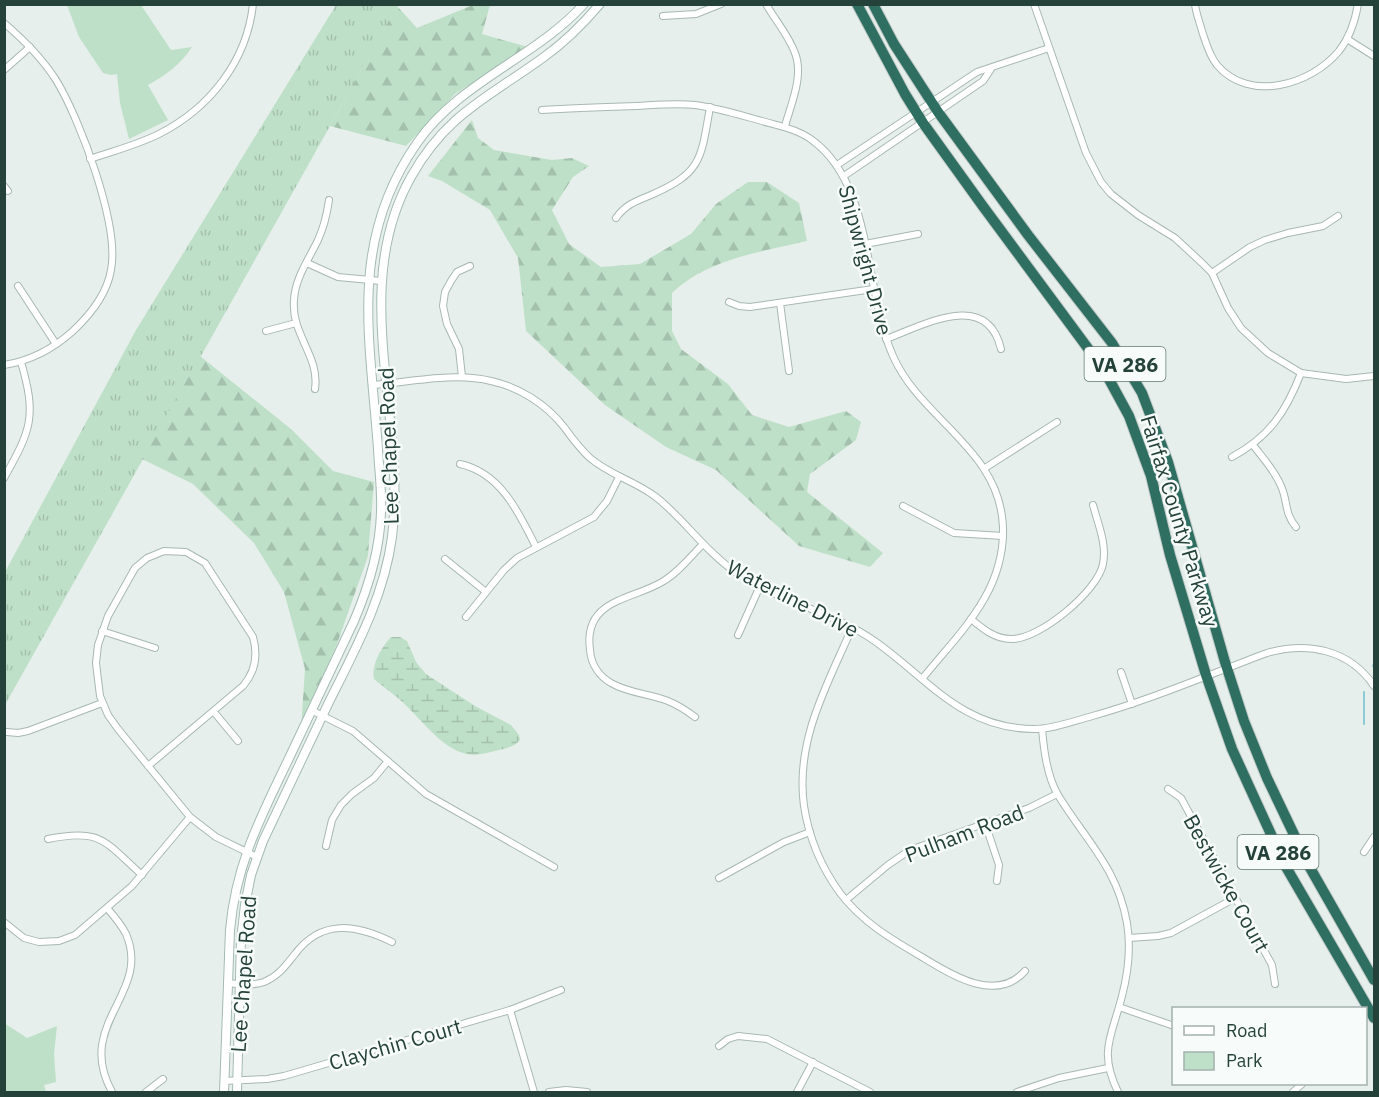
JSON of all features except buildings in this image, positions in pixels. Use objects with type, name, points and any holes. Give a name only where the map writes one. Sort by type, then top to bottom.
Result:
[{"type":"highway","name":"Fairfax County Parkway","points":[[857,4],[923,123],[1104,369],[1129,416],[1151,476],[1170,555],[1206,675],[1232,749],[1286,867],[1374,1018]]},
{"type":"highway","name":"Fairfax County Parkway","points":[[873,4],[894,44],[938,112],[1028,235],[1112,343],[1142,393],[1168,462],[1244,721],[1288,823],[1326,898],[1374,980]]},
{"type":"main road","name":"Lee Chapel Road","points":[[224,1092],[232,908],[245,852],[354,621],[367,591],[375,563],[381,496],[368,281],[371,249],[381,213],[399,173],[419,140],[442,115],[466,95],[536,47],[571,19],[584,4]]},
{"type":"main road","name":"Lee Chapel Road","points":[[237,1092],[245,905],[257,857],[373,611],[388,557],[394,499],[381,281],[386,246],[397,208],[425,154],[445,129],[495,89],[543,58],[575,32],[600,4]]},
{"type":"main road","points":[[536,47],[543,58]]},
{"type":"street","points":[[90,159],[160,133],[183,120],[204,103],[237,60],[246,38],[253,4]]},
{"type":"street","points":[[663,16],[696,14],[721,4]]},
{"type":"street","points":[[766,4],[792,46],[797,60],[798,80],[784,126]]},
{"type":"street","points":[[1034,4],[1086,153],[1101,182],[1123,205],[1175,238],[1212,273],[1222,297],[1241,328],[1268,353],[1301,373],[1346,379],[1374,376]]},
{"type":"street","points":[[1195,4],[1207,47],[1214,61],[1232,78],[1251,86],[1278,86],[1306,76],[1329,61],[1347,39],[1358,4]]},
{"type":"street","points":[[4,23],[30,47],[46,66],[65,96],[90,159],[110,225],[113,243],[112,268],[105,290],[96,305],[76,328],[56,344],[21,362],[4,365]]},
{"type":"street","points":[[1347,39],[1374,56]]},
{"type":"street","points":[[4,70],[30,47]]},
{"type":"street","points":[[837,165],[977,72],[1048,48]]},
{"type":"street","points":[[844,176],[983,81],[991,69]]},
{"type":"street","name":"Shipwright Drive","points":[[542,110],[673,104],[710,108],[784,126],[822,147],[837,165],[855,201],[873,290],[886,339],[896,361],[912,387],[985,468],[1000,506],[1003,536],[1002,553],[996,576],[971,619],[922,679]]},
{"type":"street","points":[[616,218],[629,204],[673,185],[691,171],[702,151],[710,108]]},
{"type":"street","points":[[315,389],[316,371],[296,323],[294,303],[295,291],[306,263],[324,227],[329,200]]},
{"type":"street","points":[[1212,273],[1250,247],[1265,240],[1323,226],[1338,216]]},
{"type":"street","points":[[865,244],[918,234]]},
{"type":"street","points":[[306,263],[339,277],[381,281]]},
{"type":"street","points":[[462,377],[459,349],[447,324],[443,306],[445,292],[450,281],[458,272],[470,266]]},
{"type":"street","points":[[18,286],[56,344]]},
{"type":"street","points":[[729,302],[745,307],[873,290]]},
{"type":"street","points":[[780,303],[789,371]]},
{"type":"street","points":[[886,339],[946,317],[965,315],[980,319],[994,329],[1002,349]]},
{"type":"street","points":[[266,331],[296,323]]},
{"type":"street","points":[[4,478],[23,444],[29,422],[29,393],[21,362]]},
{"type":"street","points":[[1232,457],[1253,445],[1265,434],[1284,410],[1301,373]]},
{"type":"street","name":"Waterline Drive","points":[[374,385],[462,377],[501,383],[532,398],[556,417],[587,456],[656,498],[703,544],[737,573],[760,586],[852,628],[878,644],[958,708],[979,719],[1008,728],[1042,729],[1132,704],[1277,650],[1312,648],[1346,659],[1364,674],[1374,687]]},
{"type":"street","points":[[985,468],[1057,422]]},
{"type":"street","points":[[1253,445],[1279,482],[1284,494],[1287,515],[1296,527]]},
{"type":"street","points":[[460,464],[478,470],[506,494],[516,508],[536,547]]},
{"type":"street","points":[[466,617],[512,562],[594,517],[608,501],[619,477]]},
{"type":"street","points":[[971,619],[995,636],[1012,639],[1024,638],[1042,630],[1087,593],[1099,576],[1104,556],[1103,541],[1093,505]]},
{"type":"street","points":[[903,506],[954,533],[1003,536]]},
{"type":"street","points":[[695,717],[669,701],[624,689],[610,682],[601,675],[594,664],[589,644],[591,628],[608,605],[662,582],[703,544]]},
{"type":"street","points":[[148,766],[243,686],[250,677],[255,664],[256,646],[251,633],[211,571],[201,560],[186,552],[174,550],[154,554],[135,568],[108,616],[102,631],[96,663],[97,682],[102,703],[118,729],[148,766],[190,817],[216,837],[257,857]]},
{"type":"street","points":[[445,559],[486,592]]},
{"type":"street","points":[[738,635],[760,586]]},
{"type":"street","points":[[852,628],[818,704],[806,744],[802,787],[810,832],[820,861],[846,900],[864,920],[962,979],[980,984],[1000,984],[1018,978],[1025,971]]},
{"type":"street","points":[[102,631],[155,648]]},
{"type":"street","points":[[1121,672],[1132,704]]},
{"type":"street","points":[[7,732],[28,731],[102,703]]},
{"type":"street","points":[[311,710],[353,731],[426,794],[554,867]]},
{"type":"street","points":[[214,712],[238,741]]},
{"type":"street","points":[[1042,729],[1047,765],[1058,794],[1099,852],[1123,904],[1129,939],[1127,973],[1109,1037],[1108,1068],[1118,1092]]},
{"type":"street","points":[[326,846],[332,820],[341,805],[351,794],[374,778],[388,761]]},
{"type":"street","name":"Bestwicke Court","points":[[1168,789],[1181,798],[1272,966],[1275,984]]},
{"type":"street","name":"Pulham Road","points":[[846,900],[910,850],[1029,808],[1058,794]]},
{"type":"street","points":[[4,922],[24,938],[51,943],[75,935],[142,874],[190,817]]},
{"type":"street","points":[[985,823],[999,865],[997,882]]},
{"type":"street","points":[[719,878],[784,842],[810,832]]},
{"type":"street","points":[[48,839],[77,834],[94,836],[107,843],[142,874]]},
{"type":"street","points":[[1365,852],[1374,837]]},
{"type":"street","points":[[1129,939],[1171,933],[1235,898]]},
{"type":"street","points":[[107,908],[126,934],[132,963],[128,982],[106,1025],[101,1043],[103,1071],[112,1092]]},
{"type":"street","points":[[227,983],[258,984],[272,978],[308,941],[325,932],[341,928],[357,928],[392,942]]},
{"type":"street","name":"Claychin Court","points":[[224,1081],[284,1076],[510,1010],[561,990]]},
{"type":"street","points":[[1119,1007],[1172,1026]]},
{"type":"street","points":[[510,1010],[534,1092]]},
{"type":"street","points":[[719,1046],[728,1039],[738,1036],[759,1037],[775,1042],[870,1092]]},
{"type":"street","points":[[797,1092],[813,1062]]},
{"type":"street","points":[[1017,1092],[1059,1078],[1108,1068]]},
{"type":"street","points":[[146,1092],[163,1079]]},
{"type":"street","points":[[549,1092],[566,1090],[587,1092]]},
{"type":"green space","points":[[67,5],[141,5],[171,50],[192,47],[172,69],[148,85],[168,120],[129,139],[120,103],[117,74],[103,73],[79,37]]},
{"type":"green space","points":[[336,5],[398,5],[5,705],[5,572],[136,330]]},
{"type":"green space","points":[[473,5],[490,5],[482,34],[528,47],[455,94],[406,146],[330,126],[397,6],[417,28]]},
{"type":"green space","points":[[472,120],[478,138],[494,150],[552,160],[572,158],[589,166],[573,177],[552,210],[569,244],[601,267],[640,264],[691,234],[716,204],[748,182],[767,182],[799,203],[807,241],[735,258],[686,281],[672,293],[672,331],[681,349],[728,384],[752,415],[789,427],[846,411],[861,422],[856,440],[810,474],[807,492],[883,553],[870,567],[799,546],[716,470],[666,447],[605,405],[526,331],[518,258],[490,210],[442,181],[428,176]]},
{"type":"green space","points":[[200,356],[291,429],[333,471],[374,482],[368,556],[337,644],[301,728],[305,669],[284,592],[254,543],[193,484],[142,459]]},
{"type":"green space","points":[[391,637],[400,637],[407,641],[416,662],[426,674],[475,706],[511,725],[520,740],[508,748],[474,755],[457,751],[439,739],[399,699],[374,679],[376,662]]},
{"type":"green space","points":[[4,1023],[27,1038],[57,1026],[54,1054],[56,1082],[44,1085],[46,1092],[5,1092]]},
{"type":"waterway","points":[[1364,692],[1364,724]]}]
